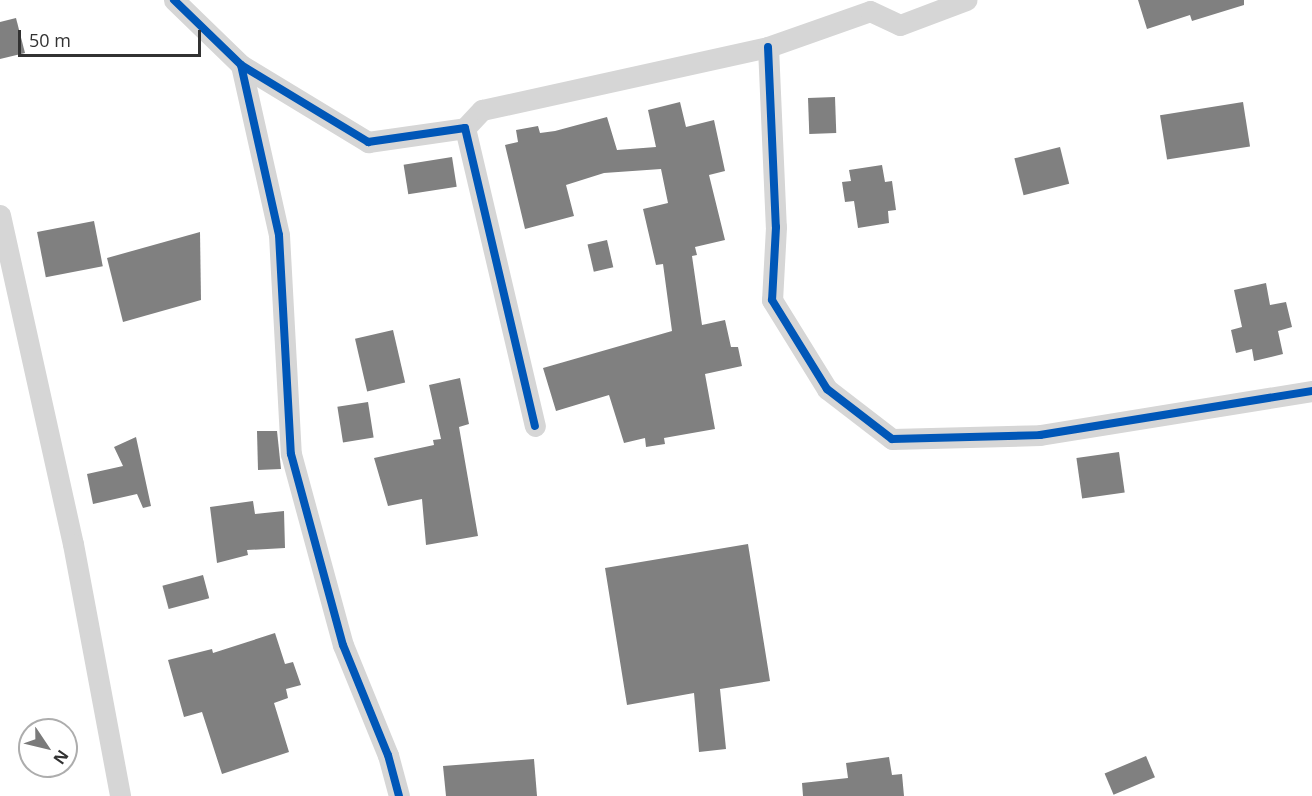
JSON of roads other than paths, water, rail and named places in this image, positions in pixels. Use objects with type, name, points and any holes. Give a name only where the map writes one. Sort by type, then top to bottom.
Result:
[{"type":"street","points":[[174,0],[242,65],[368,142],[465,128],[482,110],[768,47],[866,5],[900,25],[966,0]]},
{"type":"street","points":[[768,47],[776,226],[772,300],[827,389],[892,439],[1040,435],[1312,391]]},
{"type":"street","points":[[242,65],[279,235],[291,454],[343,645],[388,755],[399,796]]},
{"type":"street","points":[[465,128],[535,426]]},
{"type":"street","points":[[0,214],[73,544],[120,796]]}]
